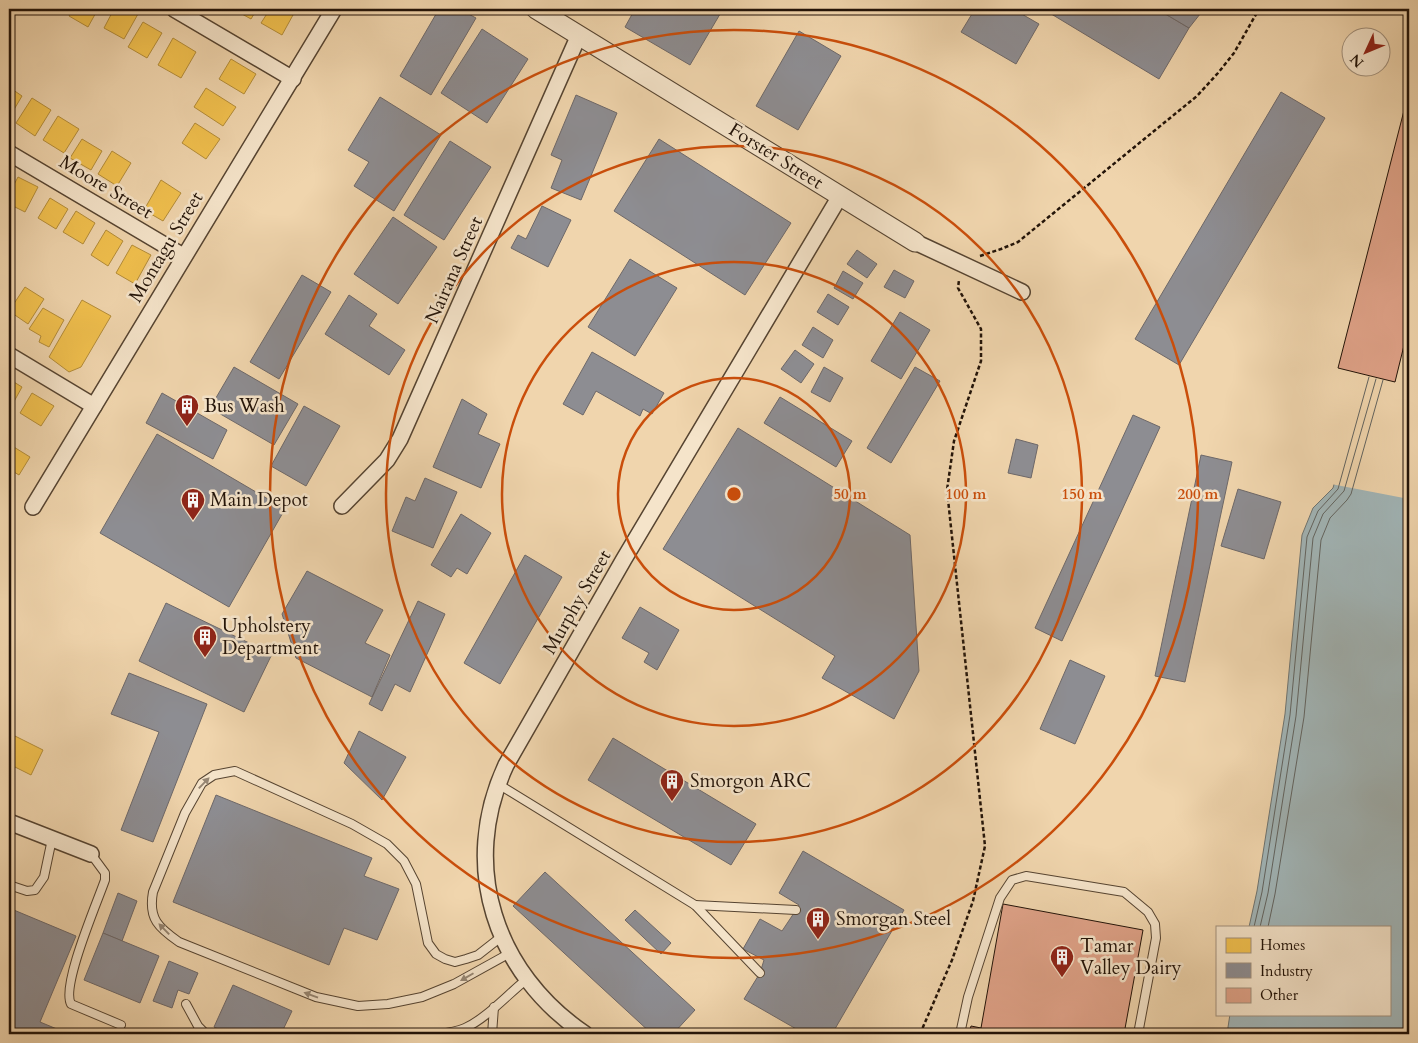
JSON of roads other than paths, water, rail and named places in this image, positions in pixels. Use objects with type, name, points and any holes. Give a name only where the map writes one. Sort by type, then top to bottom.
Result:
[{"type":"street","points":[[174,9],[293,79]]},
{"type":"street","name":"Montagu Street","points":[[33,507],[334,9]]},
{"type":"street","name":"Forster Street","points":[[536,9],[915,242],[1022,292]]},
{"type":"street","name":"Nairana Street","points":[[342,506],[387,460],[400,439],[579,35]]},
{"type":"street","name":"Moore Street","points":[[9,153],[183,256]]},
{"type":"street","name":"Murphy Street","points":[[585,1034],[546,1001],[527,979],[502,937],[488,893],[486,871],[487,826],[492,800],[506,765],[624,559],[840,196]]},
{"type":"street","points":[[9,355],[94,406]]},
{"type":"street","points":[[9,822],[91,854]]},
{"type":"lane","points":[[502,937],[478,955],[455,962],[444,959],[436,954],[428,943],[416,884],[404,861],[386,844],[352,824],[235,771],[214,775],[202,783],[185,813],[153,892],[151,905],[154,917],[162,930],[179,942],[316,997],[358,1006],[388,1004],[422,998],[454,984],[510,953]]},
{"type":"lane","points":[[498,784],[695,905],[760,973]]},
{"type":"lane","points":[[9,885],[28,891],[35,890],[44,877],[52,839]]},
{"type":"lane","points":[[91,854],[104,873],[104,880],[73,969],[68,998],[71,1004],[121,1025]]},
{"type":"lane","points":[[960,1034],[968,997],[1000,898],[1012,880],[1026,876],[1124,892],[1148,912],[1155,924],[1156,938],[1138,1034]]},
{"type":"lane","points":[[695,905],[796,910]]},
{"type":"lane","points":[[438,1034],[453,1032],[466,1027],[494,1007],[527,979]]},
{"type":"lane","points":[[186,1004],[198,1026],[206,1034]]},
{"type":"lane","points":[[492,1034],[494,1007]]},
{"type":"water","points":[[1409,218],[1409,1034],[1227,1034],[1230,1016],[1390,1016],[1390,926],[1249,926],[1257,891],[1285,714],[1302,535],[1313,508],[1333,488]]},
{"type":"place","name":"Bus Wash","points":[[187,427]]},
{"type":"place","name":"Main Depot","points":[[193,521]]},
{"type":"place","name":"Upholstery Department","points":[[205,658]]},
{"type":"place","name":"Smorgon ARC","points":[[672,802]]},
{"type":"place","name":"Smorgan Steel","points":[[818,940]]},
{"type":"place","name":"Tamar Valley Dairy","points":[[1062,978]]}]
